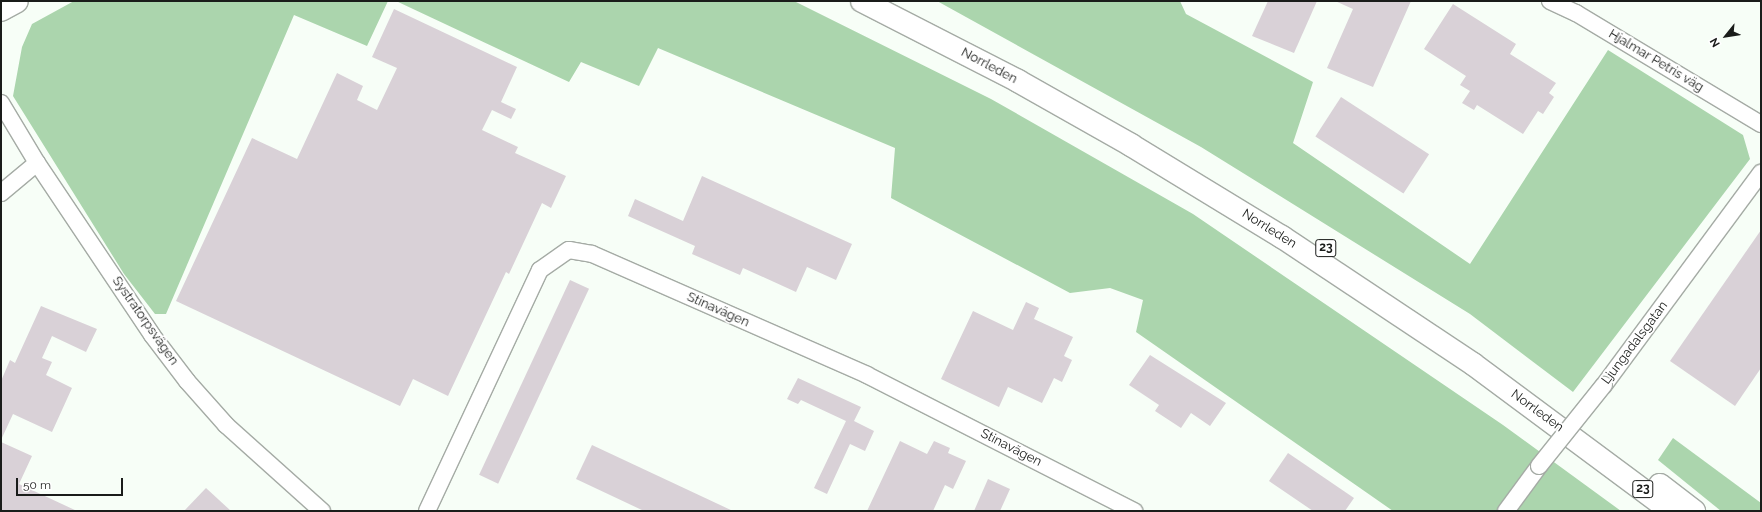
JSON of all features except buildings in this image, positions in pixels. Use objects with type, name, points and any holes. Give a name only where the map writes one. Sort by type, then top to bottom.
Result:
[{"type":"highway","points":[[1,10],[17,1]]},
{"type":"highway","name":"Norrleden","points":[[862,1],[1018,81],[1131,145],[1282,237],[1473,364],[1671,511]]},
{"type":"highway","name":"Norrleden","points":[[894,1],[1138,132],[1289,224],[1481,352],[1694,511]]},
{"type":"street","name":"Hjalmar Petris väg","points":[[1550,1],[1576,12],[1761,124]]},
{"type":"street","name":"Systratorpsvägen","points":[[1,103],[37,163],[152,335],[187,381],[226,425],[322,511]]},
{"type":"street","points":[[1,193],[37,163]]},
{"type":"street","name":"Ljungadalsgatan","points":[[1506,511],[1539,466],[1604,385],[1761,173]]},
{"type":"street","name":"Stinavägen","points":[[427,511],[540,270],[569,250],[592,254],[867,376],[1134,511]]},
{"type":"green space","points":[[74,1],[388,1],[367,46],[294,15],[166,314],[155,314],[124,274],[13,96],[22,47],[32,24]]},
{"type":"green space","points":[[396,1],[794,1],[991,99],[1193,214],[1503,425],[1621,511],[1393,511],[1136,332],[1143,300],[1110,288],[1070,293],[891,198],[895,148],[658,48],[639,86],[581,62],[569,82]]},
{"type":"green space","points":[[937,1],[1180,1],[1186,14],[1313,82],[1293,143],[1470,264],[1608,50],[1743,135],[1750,159],[1573,392],[1470,314],[1201,147]]},
{"type":"green space","points":[[1673,438],[1761,503],[1761,511],[1721,511],[1658,460]]}]
